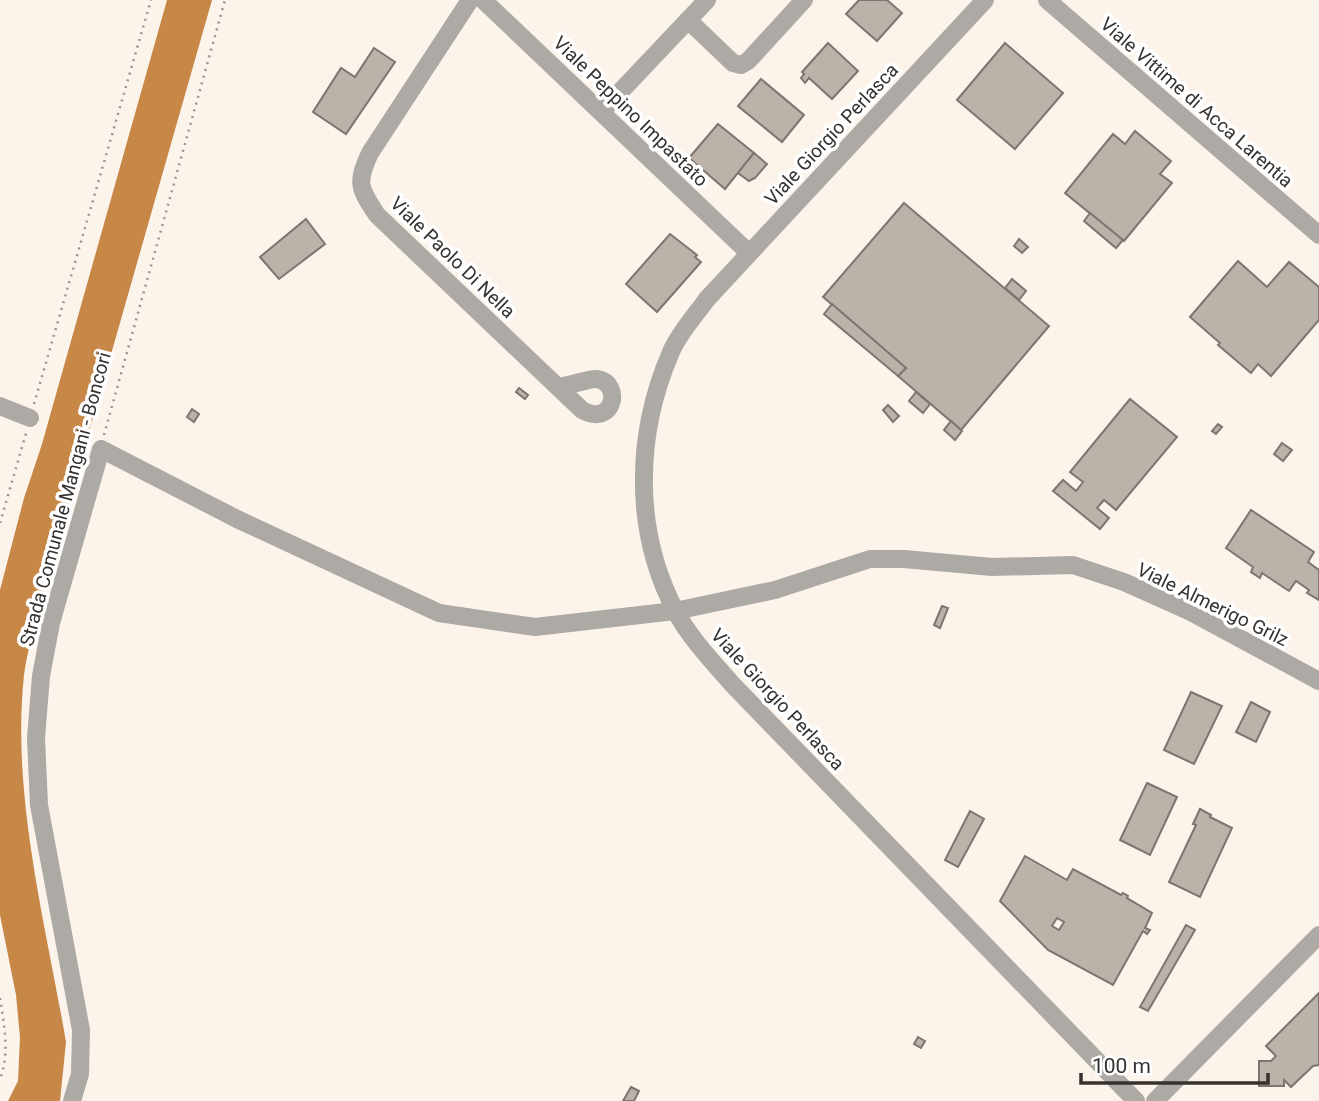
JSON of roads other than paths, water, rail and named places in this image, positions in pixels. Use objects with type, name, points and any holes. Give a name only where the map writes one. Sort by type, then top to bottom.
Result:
[{"type":"street","name":"Viale Paolo Di Nella","points":[[470,0],[370,153],[360,174],[362,193],[377,215],[559,387]]},
{"type":"street","name":"Viale Peppino Impastato","points":[[483,0],[749,253]]},
{"type":"street","points":[[601,112],[707,0]]},
{"type":"street","points":[[688,20],[733,63],[741,65],[748,61],[804,0]]},
{"type":"street","name":"Viale Giorgio Perlasca","points":[[985,0],[707,299],[672,350],[650,409],[642,483],[652,554],[675,611],[693,638],[732,684],[1136,1101]]},
{"type":"street","name":"Viale Vittime di Acca Larentia","points":[[1047,0],[1319,235]]},
{"type":"street","points":[[0,406],[30,418]]},
{"type":"street","name":"Viale Almerigo Grilz","points":[[101,449],[237,519],[439,613],[535,627],[675,611],[775,590],[870,559],[904,559],[992,567],[1073,565],[1124,582],[1191,612],[1319,681]]},
{"type":"street","name":"Strada Comunale Mangani - Boncori","points":[[72,1101],[80,1074],[81,1030],[39,805],[36,738],[41,676],[51,623],[101,449]]},
{"type":"street","points":[[1155,1101],[1319,935]]}]
